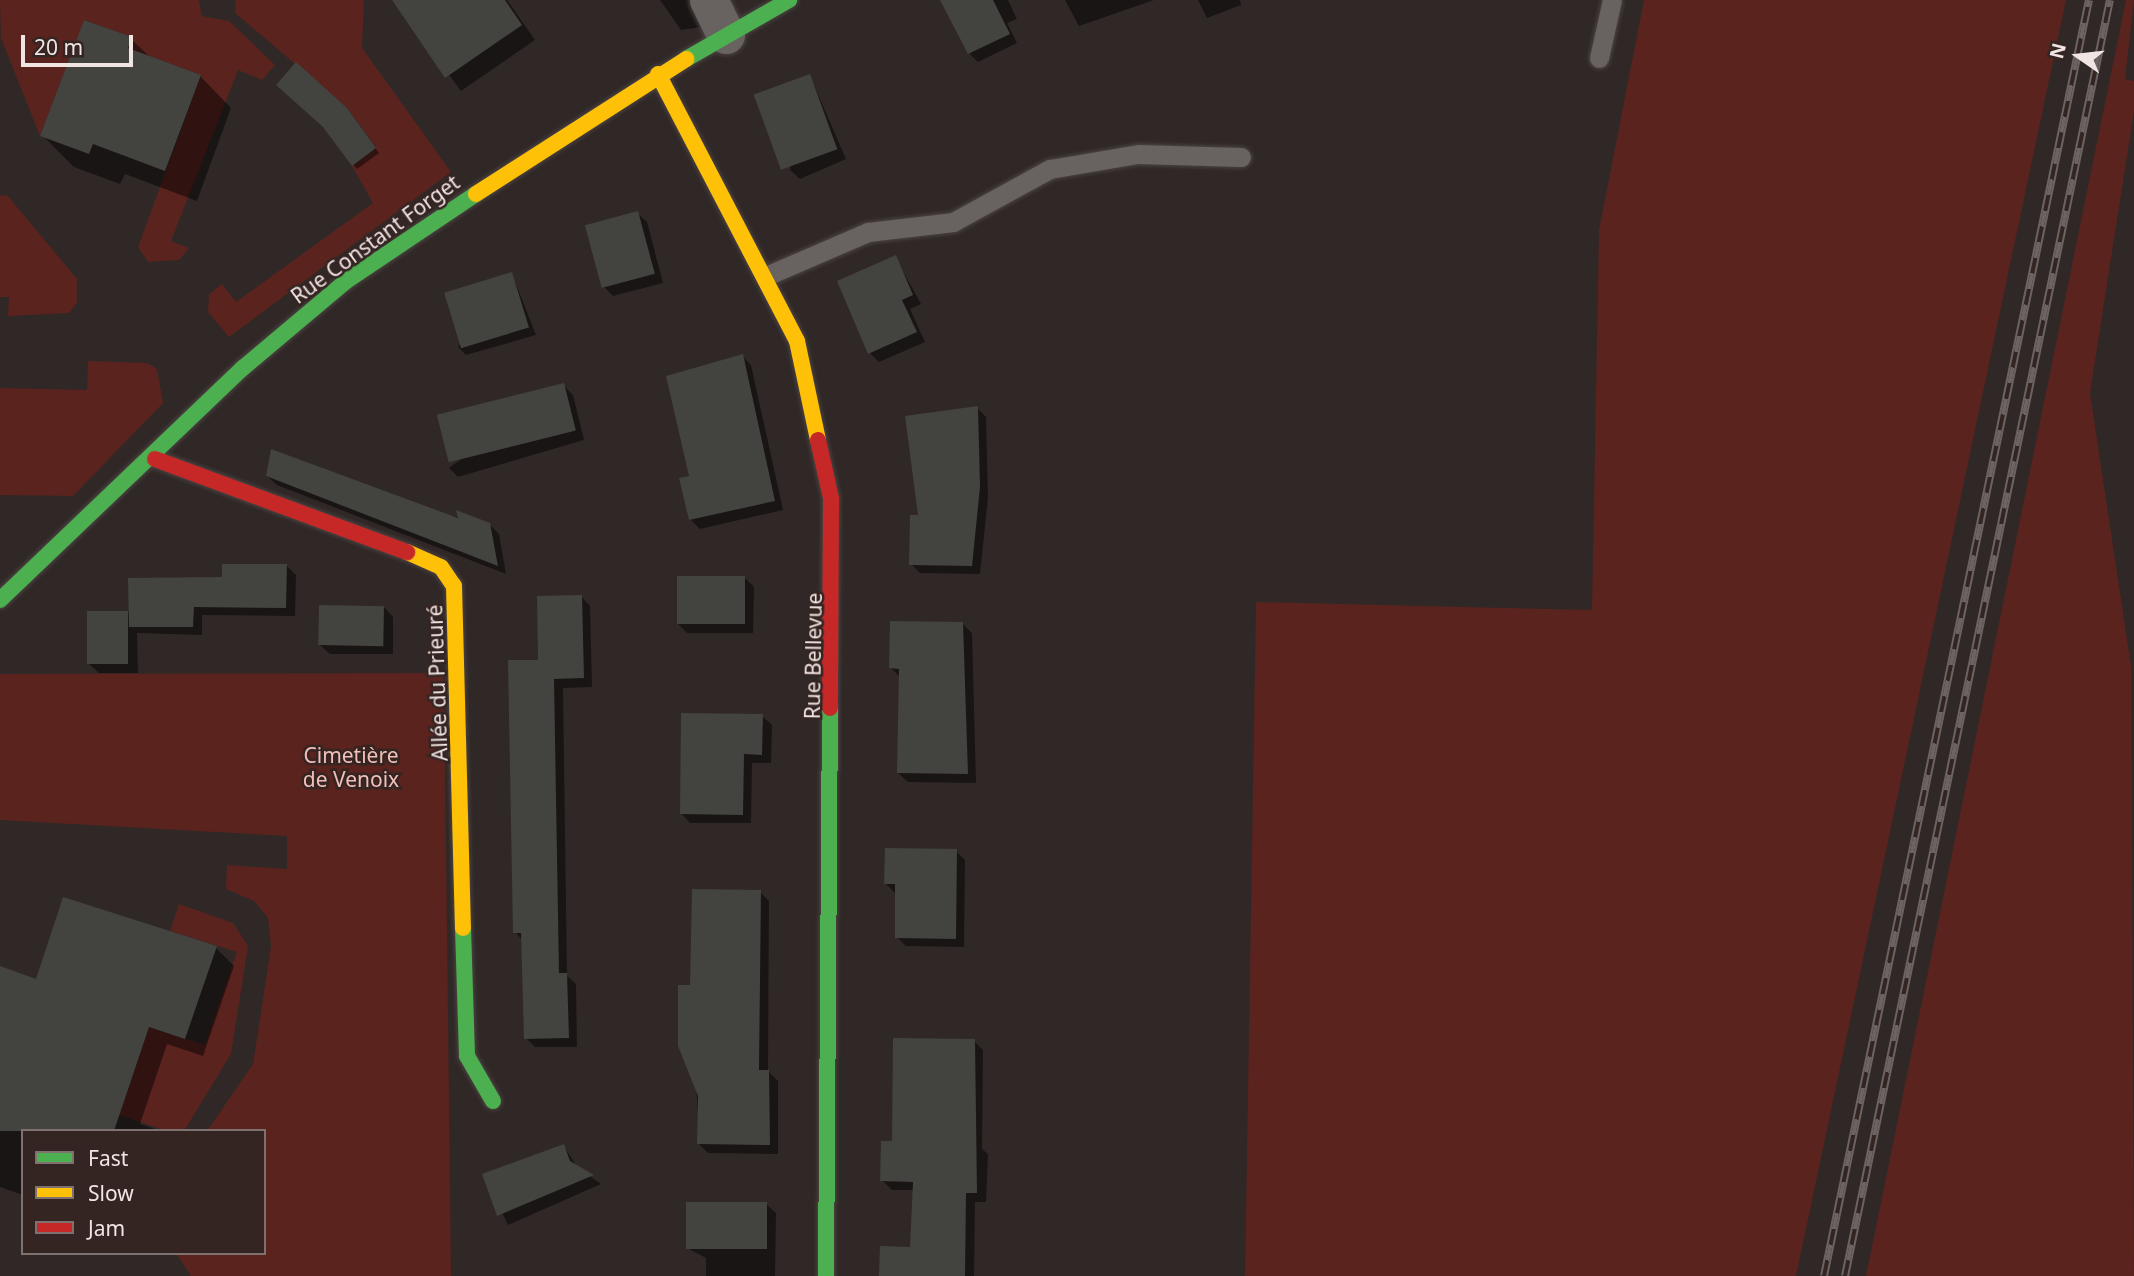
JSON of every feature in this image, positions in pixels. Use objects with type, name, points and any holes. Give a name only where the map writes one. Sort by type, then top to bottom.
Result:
[{"type":"street","points":[[709,0],[726,36]]},
{"type":"street","name":"Rue Constant Forget","points":[[0,600],[155,459],[243,368],[345,282],[658,75],[789,0]]},
{"type":"street","name":"Rue Bellevue","points":[[658,75],[766,276],[797,341],[831,498],[826,1276]]},
{"type":"street","name":"Allée du Prieuré","points":[[155,459],[416,555],[440,567],[454,586],[467,1056],[493,1101]]},
{"type":"lane","points":[[1599,58],[1612,0]]},
{"type":"lane","points":[[766,276],[868,232],[953,222],[1051,169],[1138,154],[1241,157]]},
{"type":"green space","points":[[0,0],[199,0],[202,16],[229,21],[275,65],[262,80],[238,70],[171,241],[189,248],[179,260],[148,262],[138,247],[201,75],[128,48],[132,37],[84,20],[40,136],[1,38]]},
{"type":"green space","points":[[236,0],[364,0],[362,48],[451,172],[229,337],[208,312],[209,294],[222,284],[236,302],[373,203],[352,166],[376,147],[347,108],[235,13]]},
{"type":"green space","points":[[1644,0],[2066,0],[1796,1276],[1245,1276],[1256,602],[1592,610],[1599,230]]},
{"type":"green space","points":[[2126,0],[2134,0],[2125,79],[2134,81],[2134,111],[2090,393],[2131,666],[2134,1276],[1866,1276]]},
{"type":"green space","points":[[7,195],[77,279],[77,303],[69,313],[8,316],[9,297],[0,297],[0,196]]},
{"type":"green space","points":[[88,361],[147,363],[157,369],[163,403],[73,496],[0,495],[0,388],[87,390]]},
{"type":"green space","name":"Cimetière de Venoix","points":[[444,673],[451,1276],[191,1276],[177,1255],[266,1255],[266,1129],[208,1129],[253,1064],[271,946],[268,918],[254,901],[226,889],[227,865],[287,869],[287,836],[0,820],[0,674]]},
{"type":"green space","points":[[179,904],[233,923],[248,946],[231,1054],[185,1129],[161,1129],[119,1115],[140,1053],[140,1024],[205,1045],[237,952],[170,931]]},
{"type":"building","points":[[392,0],[505,0],[522,25],[445,78]]},
{"type":"building","points":[[940,0],[993,0],[1010,34],[968,54]]},
{"type":"building","points":[[84,20],[132,37],[128,48],[201,75],[165,171],[93,144],[89,154],[40,136]]},
{"type":"building","points":[[296,62],[347,108],[376,148],[352,166],[323,127],[276,85]]},
{"type":"building","points":[[810,74],[837,149],[781,170],[754,95]]},
{"type":"building","points":[[638,211],[655,274],[602,288],[585,225]]},
{"type":"building","points":[[896,255],[913,295],[902,300],[917,332],[868,354],[837,281]]},
{"type":"building","points":[[512,272],[529,327],[461,348],[444,293]]},
{"type":"building","points":[[743,354],[775,501],[689,520],[679,478],[689,476],[666,376]]},
{"type":"building","points":[[564,383],[576,431],[449,462],[437,415]]},
{"type":"building","points":[[978,406],[980,487],[972,566],[909,565],[910,515],[918,515],[905,416]]},
{"type":"building","points":[[271,449],[458,518],[456,510],[490,523],[498,566],[266,476]]},
{"type":"building","points":[[222,564],[287,564],[286,608],[194,607],[193,627],[129,627],[128,578],[222,577]]},
{"type":"building","points":[[677,576],[745,576],[745,624],[677,624]]},
{"type":"building","points":[[582,595],[584,678],[554,679],[559,973],[567,973],[569,1038],[524,1039],[521,933],[513,933],[508,660],[538,660],[537,596]]},
{"type":"building","points":[[319,605],[384,606],[383,646],[318,645]]},
{"type":"building","points":[[87,611],[128,611],[128,664],[87,664]]},
{"type":"building","points":[[890,621],[963,622],[968,774],[897,773],[899,669],[889,668]]},
{"type":"building","points":[[681,713],[763,714],[762,755],[744,754],[743,815],[680,814]]},
{"type":"building","points":[[885,848],[957,849],[956,939],[895,938],[895,884],[884,884]]},
{"type":"building","points":[[692,889],[761,890],[759,1070],[769,1070],[770,1145],[697,1144],[698,1096],[678,1046],[678,985],[690,985]]},
{"type":"building","points":[[63,897],[217,946],[185,1039],[149,1027],[115,1129],[0,1131],[0,966],[36,979]]},
{"type":"building","points":[[893,1038],[975,1039],[977,1193],[966,1193],[965,1276],[879,1276],[880,1246],[910,1247],[913,1182],[880,1181],[881,1141],[892,1141]]},
{"type":"building","points":[[564,1144],[570,1161],[594,1175],[497,1216],[482,1174]]},
{"type":"building","points":[[686,1202],[767,1202],[767,1249],[686,1249]]},
{"type":"railway","points":[[1824,1276],[2089,0]]},
{"type":"railway","points":[[1845,1276],[2110,0]]},
{"type":"traffic: fast","points":[[686,59],[789,0]]},
{"type":"traffic: fast","points":[[0,600],[243,368],[345,282],[476,194]]},
{"type":"traffic: fast","points":[[826,1276],[830,708]]},
{"type":"traffic: fast","points":[[463,928],[467,1056],[493,1101]]},
{"type":"traffic: slow","points":[[476,194],[686,59]]},
{"type":"traffic: slow","points":[[658,74],[797,341],[818,440]]},
{"type":"traffic: slow","points":[[407,552],[441,567],[454,586],[463,928]]},
{"type":"traffic: jam","points":[[818,440],[831,498],[830,708]]},
{"type":"traffic: jam","points":[[155,459],[407,552]]}]
